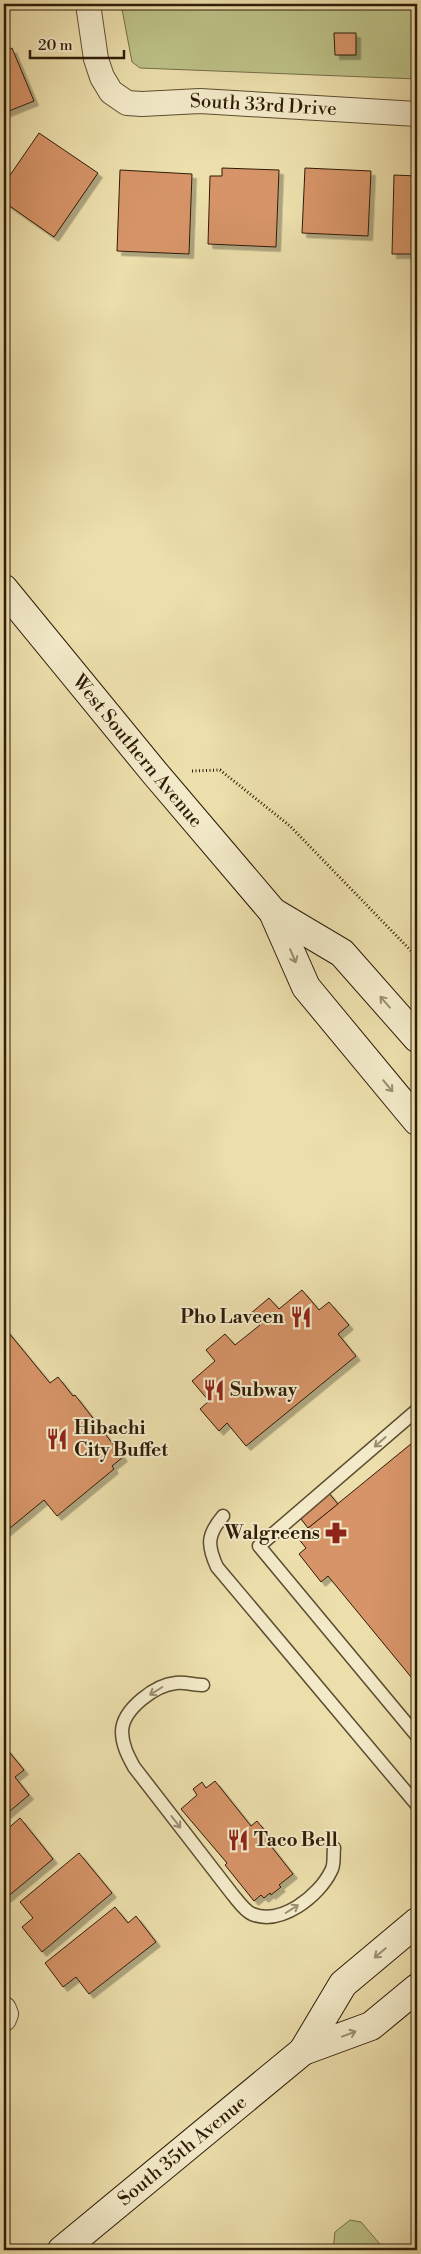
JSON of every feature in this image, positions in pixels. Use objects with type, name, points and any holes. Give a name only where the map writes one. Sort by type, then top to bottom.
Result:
[{"type":"main road","name":"West Southern Avenue","points":[[4,589],[154,772],[273,912],[306,987],[417,1121]]},
{"type":"main road","name":"West Southern Avenue","points":[[273,912],[342,953],[417,1038]]},
{"type":"main road","name":"South 35th Avenue","points":[[303,2052],[343,1984],[417,1922]]},
{"type":"main road","name":"South 35th Avenue","points":[[62,2250],[303,2052],[371,2026],[417,1988]]},
{"type":"street","name":"South 33rd Drive","points":[[88,4],[96,59],[111,92],[127,102],[142,104],[200,102],[417,114]]},
{"type":"lane","points":[[417,1410],[259,1546],[417,1736]]},
{"type":"lane","points":[[224,1516],[210,1537],[210,1552],[217,1567],[417,1805]]},
{"type":"lane","points":[[203,1686],[177,1683],[161,1687],[140,1702],[129,1713],[122,1729],[123,1744],[134,1767],[233,1895],[250,1914],[264,1917],[281,1916],[320,1889],[333,1869],[334,1848]]},
{"type":"path","points":[[154,772],[220,770],[290,826],[417,957]]},
{"type":"green space","points":[[121,4],[417,4],[417,79],[140,68],[132,62]]},
{"type":"green space","points":[[350,2220],[361,2222],[385,2250],[333,2250],[335,2232]]},
{"type":"building","points":[[334,33],[356,33],[356,55],[335,55]]},
{"type":"building","points":[[12,48],[34,101],[4,113],[4,52]]},
{"type":"building","points":[[39,133],[98,173],[54,237],[4,202],[4,184]]},
{"type":"building","points":[[222,168],[279,170],[276,247],[208,244],[210,176],[222,176]]},
{"type":"building","points":[[305,168],[371,171],[368,236],[302,233]]},
{"type":"building","points":[[120,170],[192,174],[189,254],[117,251]]},
{"type":"building","points":[[394,175],[417,176],[417,254],[392,254]]},
{"type":"building","points":[[302,1290],[319,1310],[329,1302],[349,1325],[338,1334],[356,1356],[246,1446],[227,1423],[219,1431],[200,1409],[209,1401],[192,1381],[215,1361],[206,1350],[225,1334],[235,1345],[260,1325],[250,1314],[269,1298],[279,1309]]},
{"type":"building","points":[[4,1327],[50,1383],[58,1377],[73,1396],[75,1395],[123,1457],[112,1466],[114,1469],[57,1516],[44,1500],[4,1533]]},
{"type":"building","name":"Walgreens","points":[[417,1439],[416,1683],[328,1576],[321,1582],[299,1554],[306,1548],[297,1537]]},
{"type":"building","points":[[323,1486],[338,1504],[308,1528],[294,1510]]},
{"type":"building","points":[[6,1748],[24,1770],[15,1777],[29,1795],[4,1816],[4,1750]]},
{"type":"building","name":"Taco Bell","points":[[215,1781],[251,1826],[257,1821],[271,1838],[267,1841],[293,1874],[279,1885],[281,1887],[271,1895],[270,1893],[264,1898],[261,1895],[254,1901],[225,1865],[227,1863],[181,1809],[197,1795],[193,1789],[202,1782],[206,1788]]},
{"type":"building","points":[[20,1818],[53,1859],[6,1898],[4,1895],[4,1832]]},
{"type":"building","points":[[79,1853],[112,1893],[42,1952],[22,1927],[33,1918],[20,1902]]},
{"type":"building","points":[[115,1907],[128,1923],[136,1916],[156,1942],[89,1994],[76,1977],[63,1987],[45,1963]]},
{"type":"place","name":"Pho Laveen","points":[[301,1317]]},
{"type":"place","name":"Subway","points":[[214,1390]]},
{"type":"place","name":"Hibachi City Buffet","points":[[57,1439]]},
{"type":"place","name":"Walgreens","points":[[336,1533]]},
{"type":"place","name":"Taco Bell","points":[[238,1840]]}]
